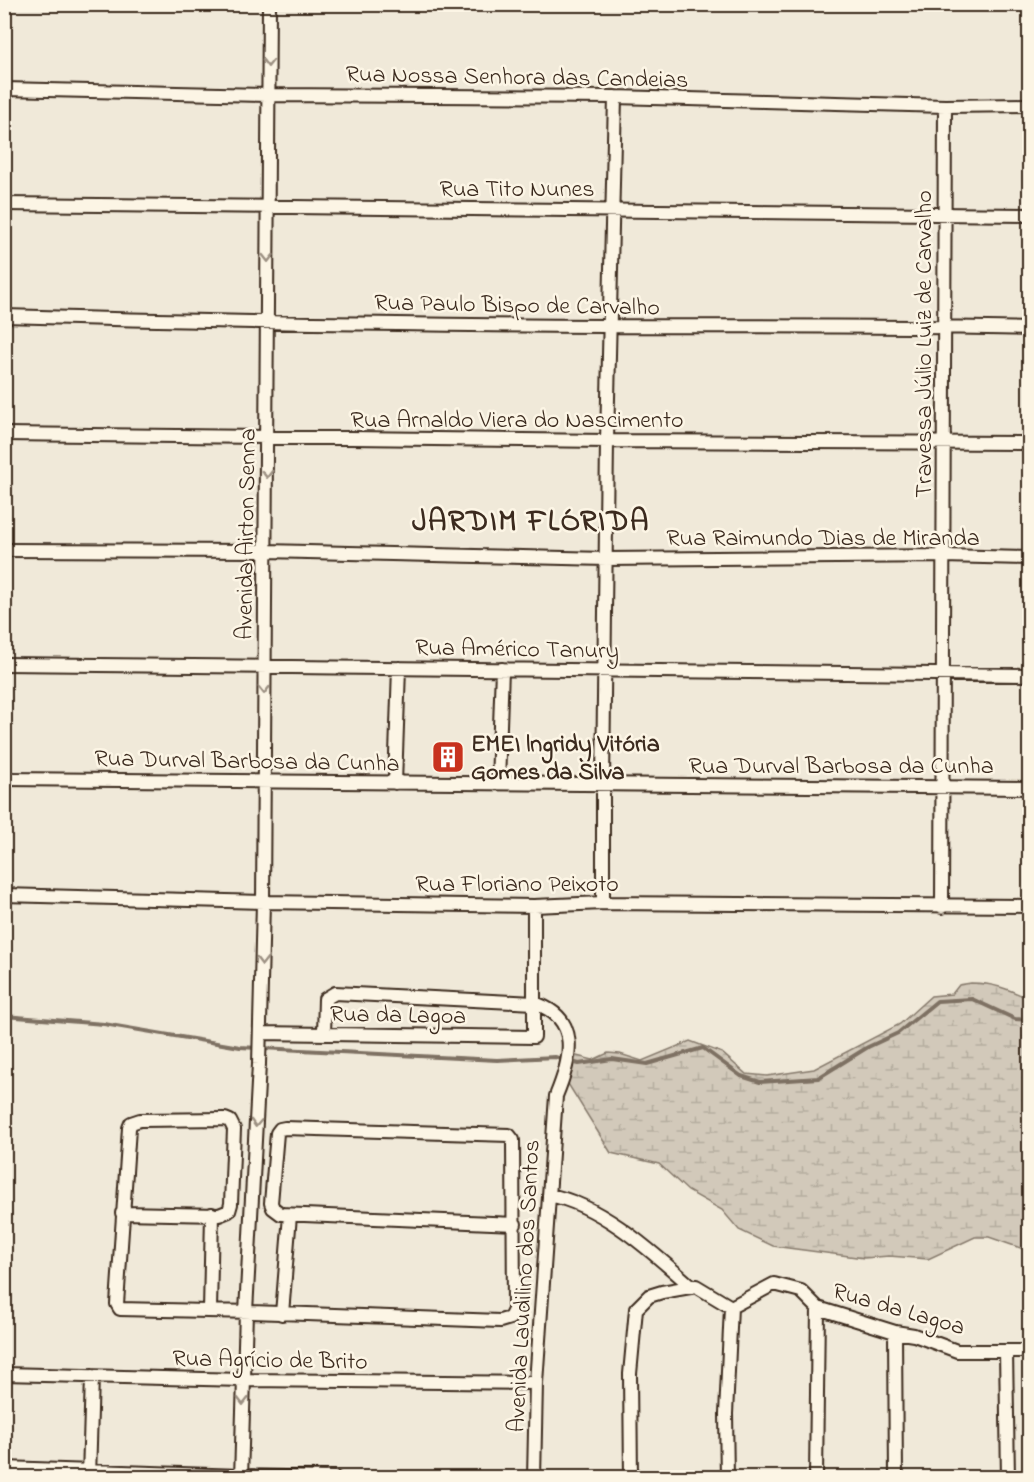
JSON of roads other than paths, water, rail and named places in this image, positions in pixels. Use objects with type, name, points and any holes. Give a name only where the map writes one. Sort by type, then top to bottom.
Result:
[{"type":"street","name":"Avenida Airton Senna","points":[[241,1477],[243,1380],[259,1064],[263,902],[269,4]]},
{"type":"street","name":"Rua Nossa Senhora das Candeias","points":[[4,89],[268,95],[615,97],[945,106],[1029,105]]},
{"type":"street","points":[[603,903],[607,441],[615,97]]},
{"type":"street","name":"Travessa Júlio Luiz de Carvalho","points":[[942,907],[945,106]]},
{"type":"street","name":"Rua Tito Nunes","points":[[4,204],[945,216],[1029,215]]},
{"type":"street","name":"Rua Paulo Bispo de Carvalho","points":[[4,316],[268,322],[1029,329]]},
{"type":"street","name":"Rua Arnaldo Viera do Nascimento","points":[[4,434],[607,441],[1029,442]]},
{"type":"street","name":"Rua Raimundo Dias de Miranda","points":[[4,550],[266,551],[606,559],[943,556],[1029,558]]},
{"type":"street","name":"Rua Américo Tanury","points":[[4,664],[1029,675]]},
{"type":"street","points":[[395,783],[399,668]]},
{"type":"street","points":[[498,783],[502,669]]},
{"type":"street","name":"Rua Durval Barbosa da Cunha","points":[[4,779],[1029,788]]},
{"type":"street","name":"Rua Floriano Peixoto","points":[[4,895],[534,906],[603,903],[1029,906]]},
{"type":"street","points":[[324,1034],[324,1002],[327,996],[335,993],[534,1003],[534,906]]},
{"type":"street","name":"Rua da Lagoa","points":[[260,1035],[534,1037],[534,1003]]},
{"type":"street","name":"Avenida Laudilino dos Santos","points":[[534,1003],[550,1008],[563,1024],[570,1047],[562,1082],[556,1096],[536,1383],[534,1478]]},
{"type":"street","points":[[122,1213],[225,1214],[229,1211],[234,1129],[230,1121],[225,1119],[140,1120],[132,1123],[129,1128],[122,1213],[117,1304],[120,1309],[506,1321],[514,1311],[515,1224],[513,1140],[509,1134],[280,1129],[277,1133],[271,1203],[276,1212],[290,1215],[515,1224]]},
{"type":"street","points":[[549,1195],[582,1205],[606,1220],[654,1254],[692,1287]]},
{"type":"street","points":[[210,1311],[212,1214]]},
{"type":"street","points":[[282,1314],[290,1215]]},
{"type":"street","name":"Rua da Lagoa","points":[[731,1307],[774,1284],[801,1291],[818,1308],[895,1332],[914,1335],[957,1351],[1029,1351]]},
{"type":"street","points":[[631,1478],[630,1374],[636,1309],[649,1296],[696,1286],[731,1307],[726,1414],[727,1478]]},
{"type":"street","points":[[816,1478],[818,1308]]},
{"type":"street","points":[[895,1332],[896,1478]]},
{"type":"street","points":[[1006,1351],[1008,1478]]},
{"type":"street","name":"Rua Agrício de Brito","points":[[4,1374],[243,1380],[536,1383]]},
{"type":"street","points":[[89,1474],[92,1376]]},
{"type":"street","points":[[4,1468],[89,1474],[335,1478]]},
{"type":"waterway","points":[[4,1016],[104,1024],[240,1047],[497,1060],[555,1057],[579,1064],[612,1059],[647,1064],[703,1048],[741,1076],[760,1082],[818,1078],[868,1047],[898,1033],[937,1001],[972,999],[1015,1019],[1030,1020]]},
{"type":"place","name":"EMEI lngridy Vitória Gomes da Silva","points":[[448,757]]},
{"type":"district","name":"JARDIM FLÓRIDA","points":[[531,520]]}]
